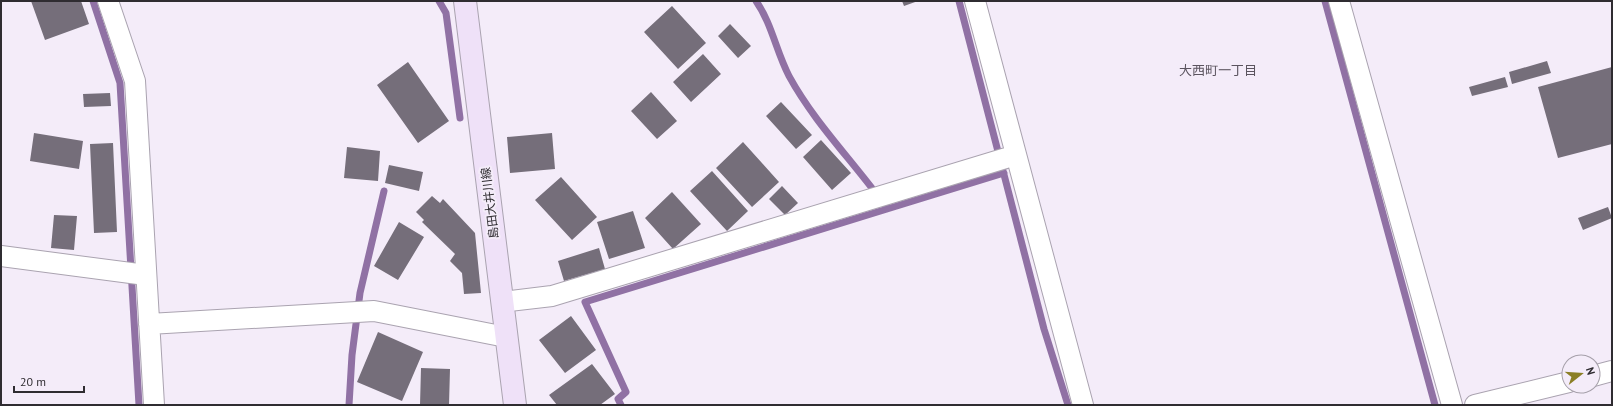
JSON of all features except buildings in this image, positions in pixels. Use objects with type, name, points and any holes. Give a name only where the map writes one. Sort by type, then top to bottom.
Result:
[{"type":"main road","name":"島田大井川線","points":[[465,1],[515,405]]},
{"type":"street","points":[[108,1],[135,81],[154,405]]},
{"type":"street","points":[[975,1],[1083,405]]},
{"type":"street","points":[[1340,1],[1452,405]]},
{"type":"street","points":[[502,302],[552,296],[1016,155]]},
{"type":"street","points":[[1,256],[146,275]]},
{"type":"street","points":[[149,324],[374,311],[506,337]]},
{"type":"street","points":[[1601,374],[1612,372]]},
{"type":"street","points":[[1475,405],[1561,384]]},
{"type":"waterway","points":[[93,1],[120,83],[139,405]]},
{"type":"waterway","points":[[439,1],[446,13],[460,118]]},
{"type":"waterway","points":[[756,1],[766,19],[785,67],[798,92],[820,123],[878,196]]},
{"type":"waterway","points":[[959,1],[1044,329],[1068,405]]},
{"type":"waterway","points":[[1325,1],[1435,405]]},
{"type":"waterway","points":[[885,206],[887,209],[1004,173]]},
{"type":"waterway","points":[[349,405],[352,355],[360,293],[384,191]]},
{"type":"waterway","points":[[621,405],[618,399],[626,392],[585,302],[887,209]]},
{"type":"district","name":"大西町一丁目","points":[[1218,70]]}]
